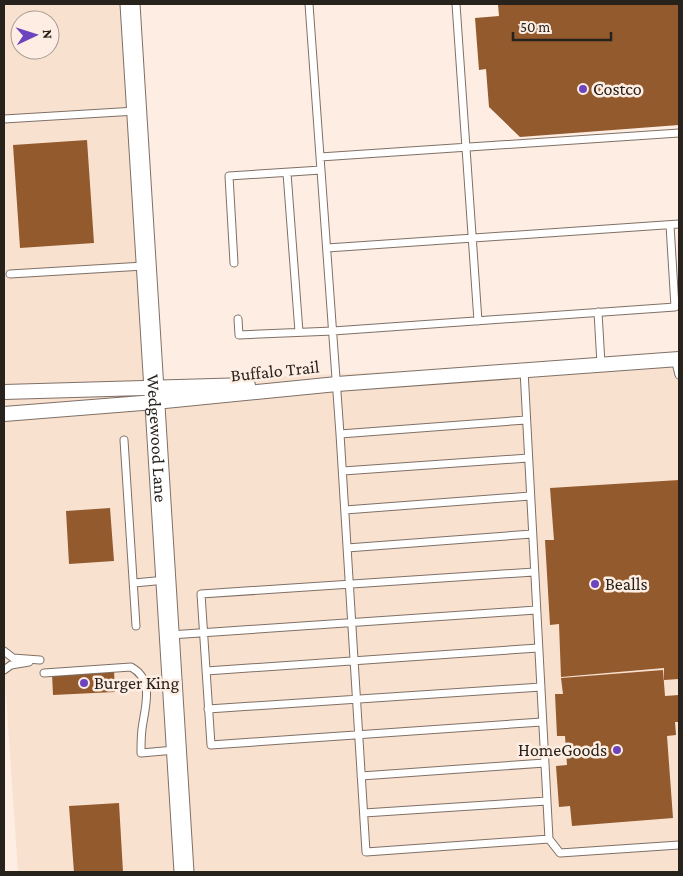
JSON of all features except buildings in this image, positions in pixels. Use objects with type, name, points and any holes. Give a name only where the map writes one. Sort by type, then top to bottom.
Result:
[{"type":"street","name":"Wedgewood Lane","points":[[130,4],[184,872]]},
{"type":"street","name":"Buffalo Trail","points":[[4,392],[154,394],[337,384],[677,359]]},
{"type":"street","name":"Buffalo Trail","points":[[4,414],[154,394]]},
{"type":"lane","points":[[309,4],[343,471],[366,852],[549,839]]},
{"type":"lane","points":[[456,4],[474,239],[478,321]]},
{"type":"lane","points":[[4,119],[138,111]]},
{"type":"lane","points":[[320,158],[679,133]]},
{"type":"lane","points":[[234,263],[229,176],[321,170]]},
{"type":"lane","points":[[288,172],[299,332]]},
{"type":"lane","points":[[327,248],[679,224]]},
{"type":"lane","points":[[238,319],[239,335],[333,331],[675,307],[670,225]]},
{"type":"lane","points":[[10,274],[147,266]]},
{"type":"lane","points":[[598,312],[601,364]]},
{"type":"lane","points":[[677,359],[679,375]]},
{"type":"lane","points":[[524,369],[549,839],[560,853],[679,845]]},
{"type":"lane","points":[[340,434],[526,420]]},
{"type":"lane","points":[[124,440],[136,626]]},
{"type":"lane","points":[[343,471],[528,458]]},
{"type":"lane","points":[[345,510],[530,496]]},
{"type":"lane","points":[[347,548],[532,534]]},
{"type":"lane","points":[[534,572],[201,594],[203,633],[211,745],[542,722]]},
{"type":"lane","points":[[134,582],[167,580]]},
{"type":"lane","points":[[170,635],[536,610]]},
{"type":"lane","points":[[206,672],[538,648]]},
{"type":"lane","points":[[4,651],[13,658],[40,660],[11,665],[4,670]]},
{"type":"lane","points":[[44,673],[130,667],[144,678],[146,712],[142,727],[141,753],[177,750]]},
{"type":"lane","points":[[208,709],[357,701],[540,687]]},
{"type":"lane","points":[[361,776],[544,762]]},
{"type":"lane","points":[[364,813],[547,801]]},
{"type":"shaded area","points":[[4,4],[122,4],[177,872],[18,872],[4,666]]},
{"type":"shaded area","points":[[679,359],[679,872],[192,872],[161,382]]},
{"type":"place","name":"Costco","points":[[583,89]]},
{"type":"place","name":"Bealls","points":[[595,584]]},
{"type":"place","name":"Burger King","points":[[84,683]]},
{"type":"place","name":"HomeGoods","points":[[617,750]]}]
